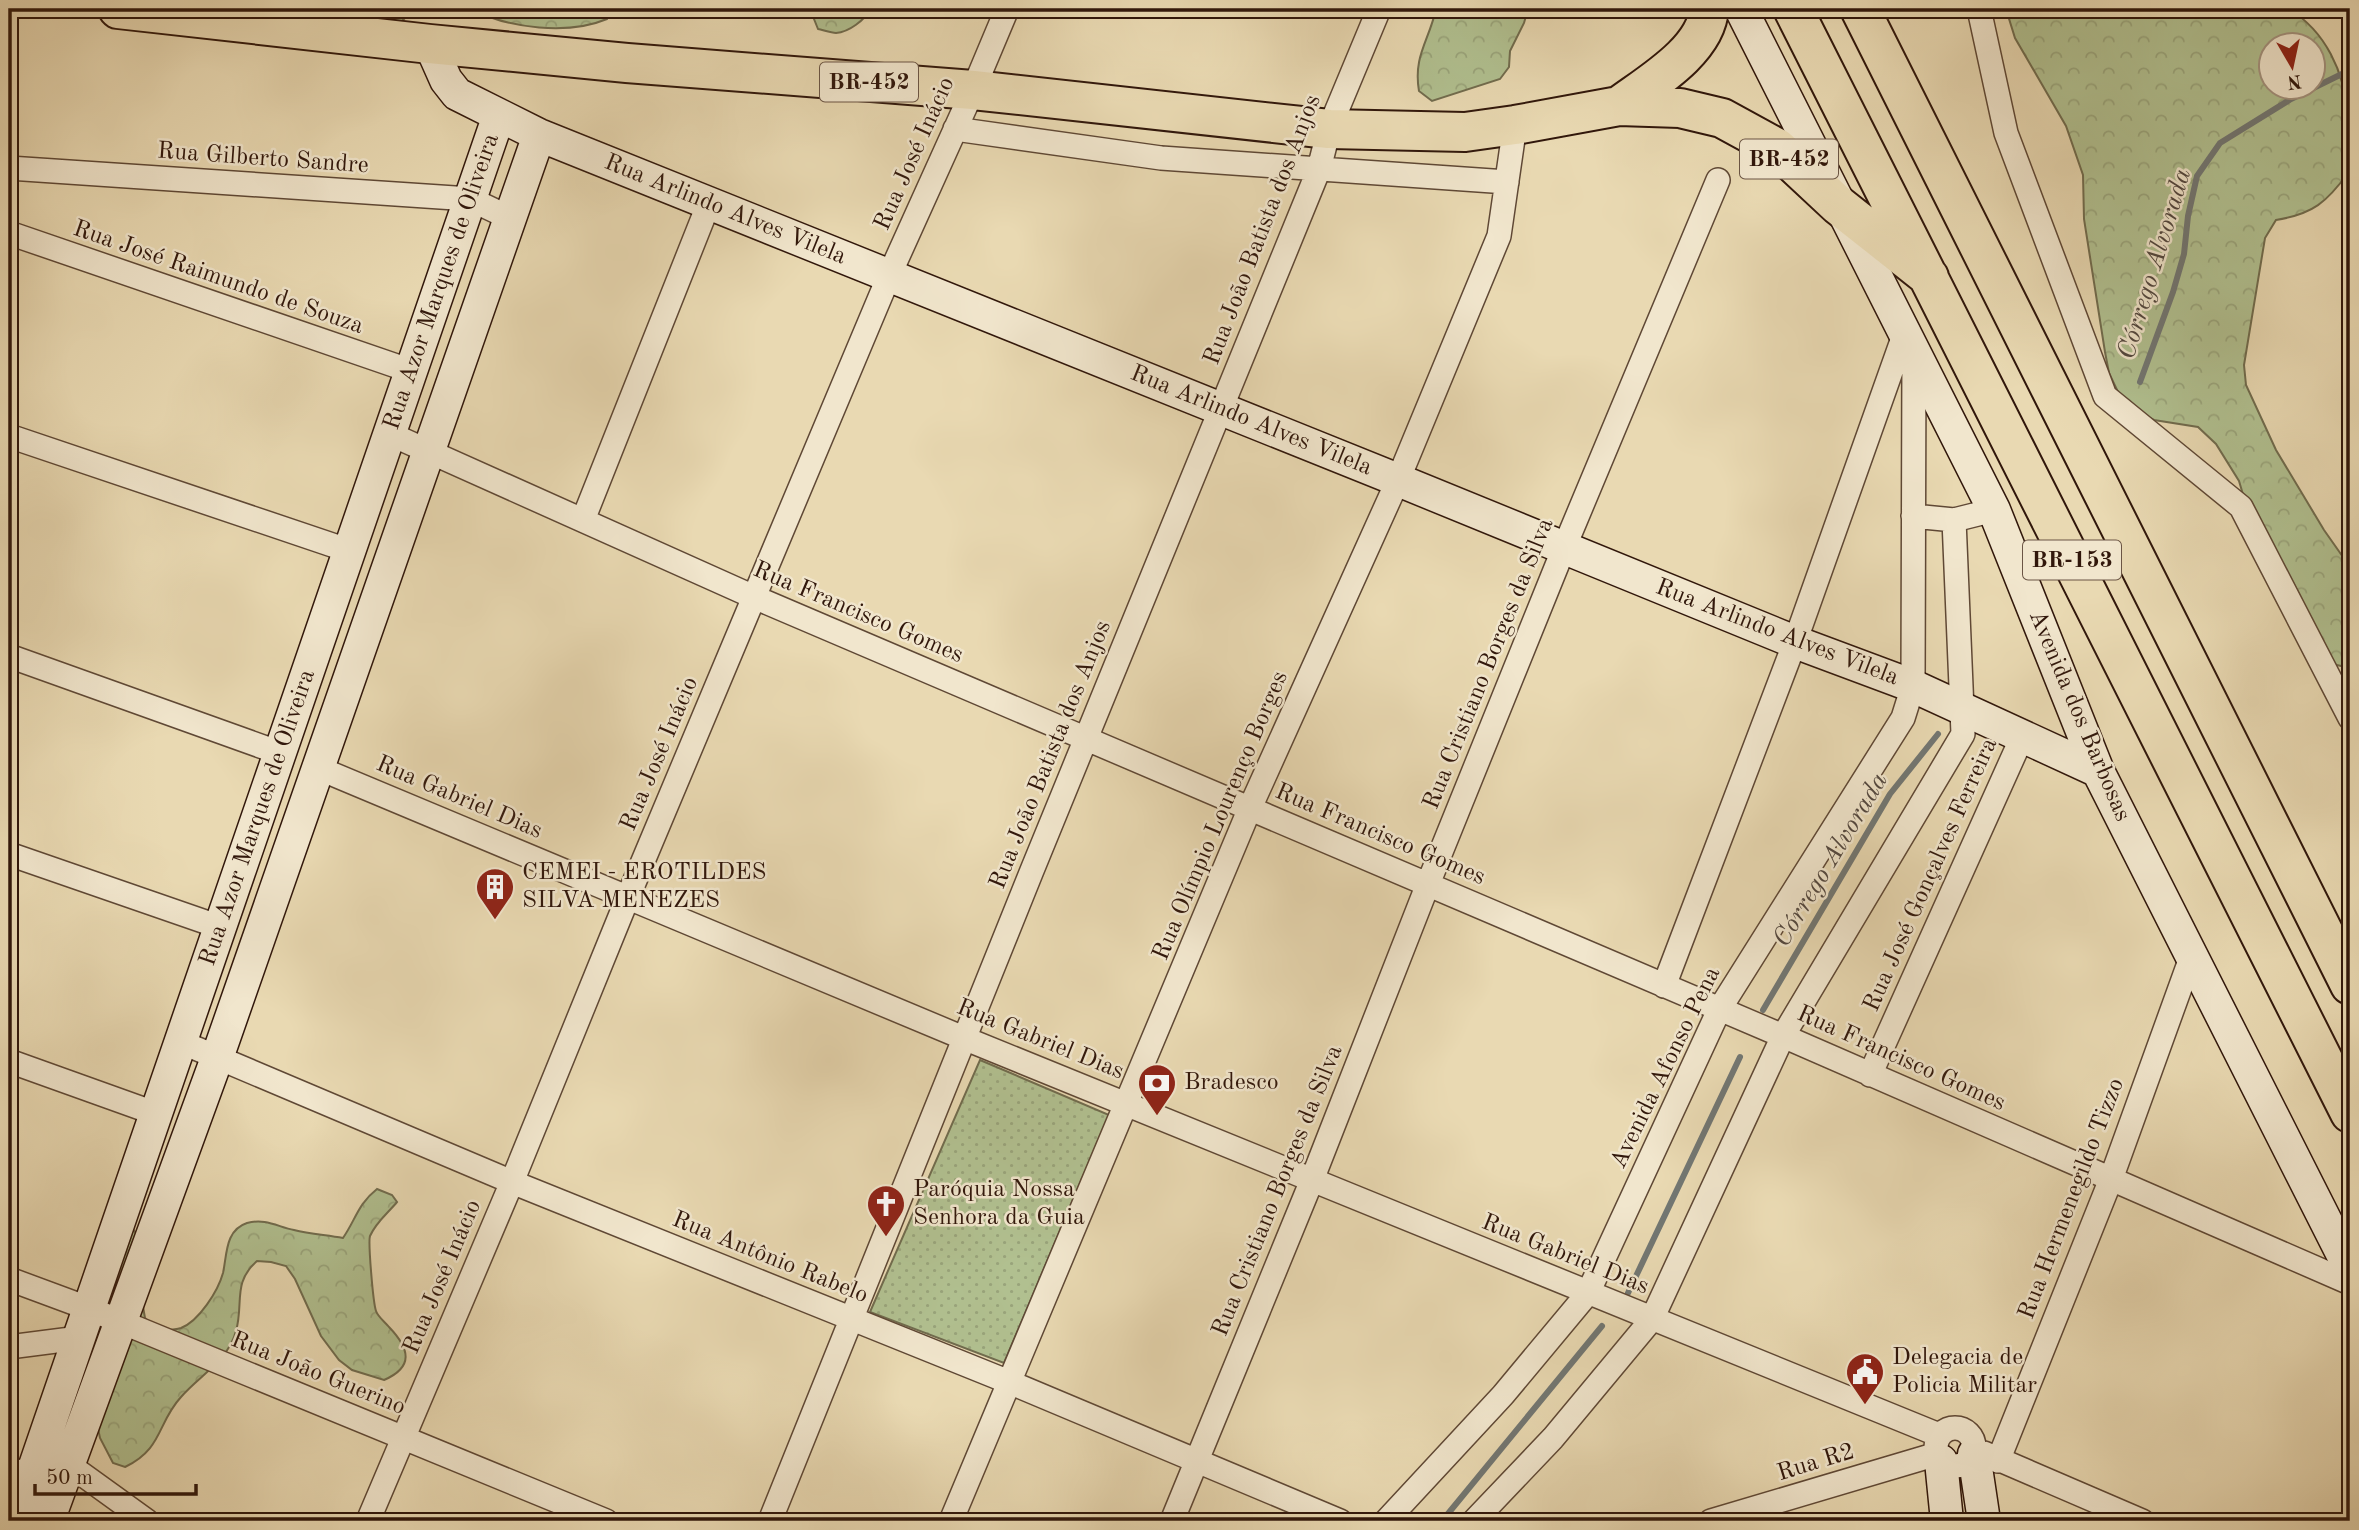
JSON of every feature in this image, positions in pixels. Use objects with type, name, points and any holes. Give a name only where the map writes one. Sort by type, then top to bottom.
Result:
[{"type":"highway","name":"BR-452","points":[[118,9],[430,44],[627,63],[973,90],[1329,129],[1465,132],[1619,106],[1680,108],[1722,118],[1777,148],[1838,205],[1929,277]]},
{"type":"highway","name":"BR-452","points":[[1619,106],[1695,45],[1708,19],[1709,9]]},
{"type":"highway","name":"BR-153","points":[[1793,9],[2350,1113]]},
{"type":"highway","name":"BR-153","points":[[1860,9],[2350,985]]},
{"type":"street","name":"Rua José Inácio","points":[[368,1521],[889,276],[1007,9]]},
{"type":"street","name":"Rua João Batista dos Anjos","points":[[770,1521],[1085,738],[1319,169],[1329,129],[1379,9]]},
{"type":"street","name":"Avenida dos Barbosas","points":[[1741,9],[1994,510],[2098,771],[2350,1269]]},
{"type":"street","points":[[1979,9],[2006,133],[2105,397],[2241,507],[2350,718]]},
{"type":"street","name":"Rua Arlindo Alves Vilela","points":[[430,44],[446,80],[457,94],[539,135],[1795,642],[1913,687],[2098,771]]},
{"type":"street","name":"Rua Azor Marques de Oliveira","points":[[16,1521],[22,1470],[84,1323],[499,115]]},
{"type":"street","name":"Rua Olímpio Lourenço Borges","points":[[951,1521],[1250,808],[1398,480],[1499,236],[1515,125]]},
{"type":"street","points":[[955,129],[1161,158],[1507,183]]},
{"type":"street","name":"Rua Azor Marques de Oliveira","points":[[48,1521],[217,1058],[539,135]]},
{"type":"street","name":"Rua Gilberto Sandre","points":[[9,168],[470,200],[510,218]]},
{"type":"street","name":"Rua Cristiano Borges da Silva","points":[[1172,1521],[1312,1180],[1564,548],[1718,180]]},
{"type":"street","points":[[583,520],[709,203]]},
{"type":"street","name":"Rua José Raimundo de Souza","points":[[9,233],[411,372]]},
{"type":"street","points":[[1664,986],[1909,344]]},
{"type":"street","name":"Avenida Afonso Pena","points":[[1386,1521],[1503,1395],[1588,1293],[1719,1010],[1903,718],[1913,687],[1909,344]]},
{"type":"street","name":"Rua Francisco Gomes","points":[[390,434],[754,597],[1783,1036],[2350,1283]]},
{"type":"street","points":[[9,436],[350,551]]},
{"type":"street","points":[[1913,516],[1954,520],[1994,510]]},
{"type":"street","points":[[1474,1521],[1553,1438],[1652,1319],[1783,1036],[1963,734],[1954,520]]},
{"type":"street","points":[[323,627],[363,640]]},
{"type":"street","points":[[9,656],[280,753]]},
{"type":"street","name":"Rua José Gonçalves Ferreira","points":[[1870,1075],[2023,735]]},
{"type":"street","name":"Rua Gabriel Dias","points":[[318,768],[966,1039],[1652,1319],[1939,1450],[1949,1466],[1959,1466],[1982,1455]]},
{"type":"street","points":[[256,822],[293,838]]},
{"type":"street","points":[[9,854],[220,927]]},
{"type":"street","name":"Rua Hermenegildo Tizzo","points":[[1982,1455],[2111,1179],[2192,955]]},
{"type":"street","name":"Rua Antônio Rabelo","points":[[181,1042],[512,1182],[1009,1382],[1340,1521]]},
{"type":"street","points":[[9,1060],[156,1114]]},
{"type":"street","points":[[9,1279],[104,1332],[122,1323]]},
{"type":"street","points":[[9,1347],[84,1323]]},
{"type":"street","name":"Rua João Guerino","points":[[122,1323],[606,1521]]},
{"type":"street","name":"Rua Gabriel Dias","points":[[1939,1450],[1947,1429],[1957,1427],[1967,1431],[1982,1455],[2142,1521]]},
{"type":"street","points":[[1939,1450],[1947,1521]]},
{"type":"street","name":"Rua R2","points":[[1711,1521],[1939,1450]]},
{"type":"street","points":[[1982,1455],[1984,1521]]},
{"type":"street","points":[[22,1470],[68,1464],[147,1521]]},
{"type":"green space","points":[[320,9],[414,9],[402,21],[338,24]]},
{"type":"green space","points":[[472,9],[611,9],[607,19],[592,24],[539,28],[503,21]]},
{"type":"green space","points":[[810,9],[870,9],[856,25],[836,33],[818,29]]},
{"type":"green space","points":[[1436,9],[1528,9],[1510,51],[1509,67],[1500,79],[1432,101],[1419,91],[1420,58]]},
{"type":"green space","points":[[2006,9],[2289,9],[2316,32],[2258,32],[2258,102],[2328,102],[2328,49],[2331,54],[2345,98],[2345,158],[2348,173],[2318,205],[2300,214],[2276,220],[2265,238],[2244,365],[2246,385],[2276,450],[2324,530],[2350,567],[2350,668],[2328,663],[2252,525],[2239,481],[2216,444],[2198,427],[2154,420],[2131,409],[2118,392],[2109,373],[2105,352],[2084,219],[2083,175],[2066,126],[2015,38]]},
{"type":"green space","points":[[980,1060],[1109,1115],[1004,1363],[870,1312]]},
{"type":"green space","points":[[377,1189],[392,1195],[397,1202],[370,1236],[370,1249],[376,1311],[405,1350],[406,1357],[400,1369],[384,1380],[352,1370],[339,1360],[321,1336],[295,1279],[286,1266],[257,1261],[249,1269],[241,1285],[236,1331],[227,1351],[173,1407],[146,1452],[125,1467],[113,1463],[100,1438],[93,1405],[120,1300],[113,1285],[132,1228],[142,1241],[142,1301],[145,1318],[154,1329],[174,1330],[194,1319],[212,1296],[223,1273],[231,1237],[240,1226],[260,1222],[343,1238],[361,1206]]},
{"type":"waterway","name":"Córrego Alvorada","points":[[2140,382],[2184,254],[2188,216],[2197,176],[2220,143],[2291,99],[2350,70]]},
{"type":"waterway","name":"Córrego Alvorada","points":[[1763,1010],[1890,794],[1938,734]]},
{"type":"waterway","name":"Córrego Alvorada","points":[[1628,1293],[1740,1057]]},
{"type":"waterway","name":"Córrego Alvorada","points":[[1442,1521],[1602,1326]]},
{"type":"place","name":"CEMEI - EROTILDES SILVA MENEZES","points":[[495,921]]},
{"type":"place","name":"Bradesco","points":[[1157,1117]]},
{"type":"place","name":"Paróquia Nossa Senhora da Guia","points":[[886,1238]]},
{"type":"place","name":"Delegacia de Policia Militar","points":[[1865,1406]]}]
